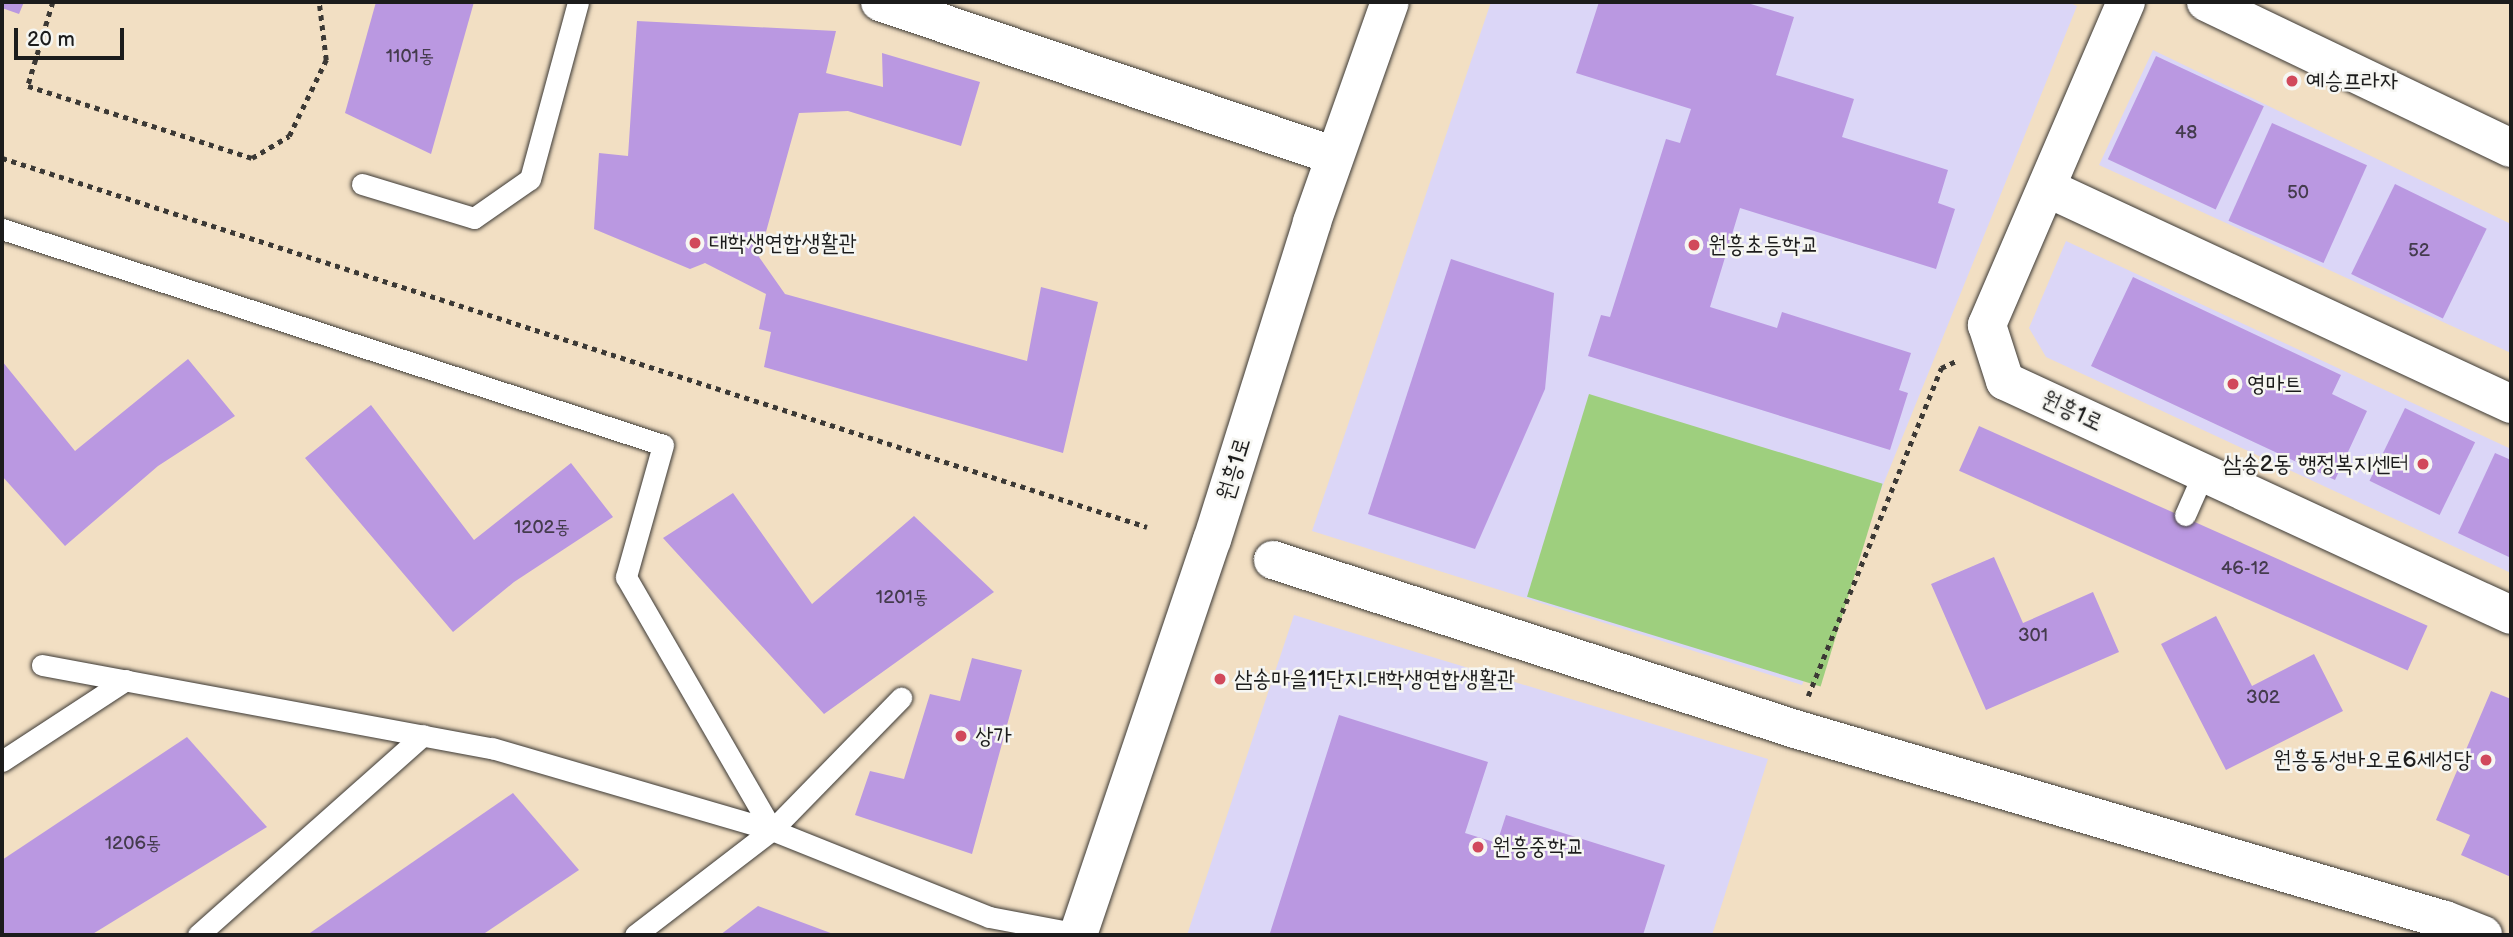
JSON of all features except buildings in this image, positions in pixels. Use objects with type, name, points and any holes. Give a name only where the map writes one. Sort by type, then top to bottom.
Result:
[{"type":"street","points":[[880,2],[1335,156]]},
{"type":"street","name":"원흥1로","points":[[1078,935],[1335,156],[1390,2]]},
{"type":"street","name":"원흥1로","points":[[2126,2],[1987,325],[2006,380],[2511,615]]},
{"type":"street","points":[[2206,2],[2511,148]]},
{"type":"street","points":[[2047,188],[2511,404]]},
{"type":"street","points":[[1273,560],[1795,729],[2432,916],[2483,935]]},
{"type":"lane","points":[[362,184],[474,218],[530,179],[578,2]]},
{"type":"lane","points":[[2,229],[663,445],[626,577],[772,830]]},
{"type":"lane","points":[[2185,515],[2204,472]]},
{"type":"lane","points":[[42,665],[492,748],[772,830],[989,917],[1078,935]]},
{"type":"lane","points":[[2,761],[126,680]]},
{"type":"lane","points":[[635,935],[772,830],[901,698]]},
{"type":"lane","points":[[198,935],[423,735]]},
{"type":"path","points":[[53,2],[28,86],[252,158],[289,136],[326,60],[319,2]]},
{"type":"path","points":[[2,158],[1147,527]]},
{"type":"path","points":[[1795,729],[1941,368],[1961,358]]},
{"type":"shaded area","name":"원흥초등학교","points":[[1491,2],[2068,2],[2077,6],[1802,685],[1312,531]]},
{"type":"shaded area","points":[[2153,50],[2511,224],[2511,353],[2099,165]]},
{"type":"shaded area","points":[[2066,241],[2511,449],[2511,573],[2046,357],[2029,328]]},
{"type":"shaded area","name":"원흥중학교","points":[[1294,615],[1768,759],[1712,935],[1187,935]]},
{"type":"green space","points":[[1589,394],[1883,484],[1821,686],[1527,597]]},
{"type":"place","name":"예승프라자","points":[[2292,81]]},
{"type":"place","name":"대학생연합생활관","points":[[695,243]]},
{"type":"place","name":"원흥초등학교","points":[[1694,245]]},
{"type":"place","name":"영마트","points":[[2233,384]]},
{"type":"place","name":"삼송2동 행정복지센터","points":[[2423,464]]},
{"type":"place","name":"삼송마을11단지.대학생연합생활관","points":[[1220,679]]},
{"type":"place","name":"상가","points":[[961,736]]},
{"type":"place","name":"원흥동성바오로6세성당","points":[[2486,760]]},
{"type":"place","name":"원흥중학교","points":[[1478,847]]}]
